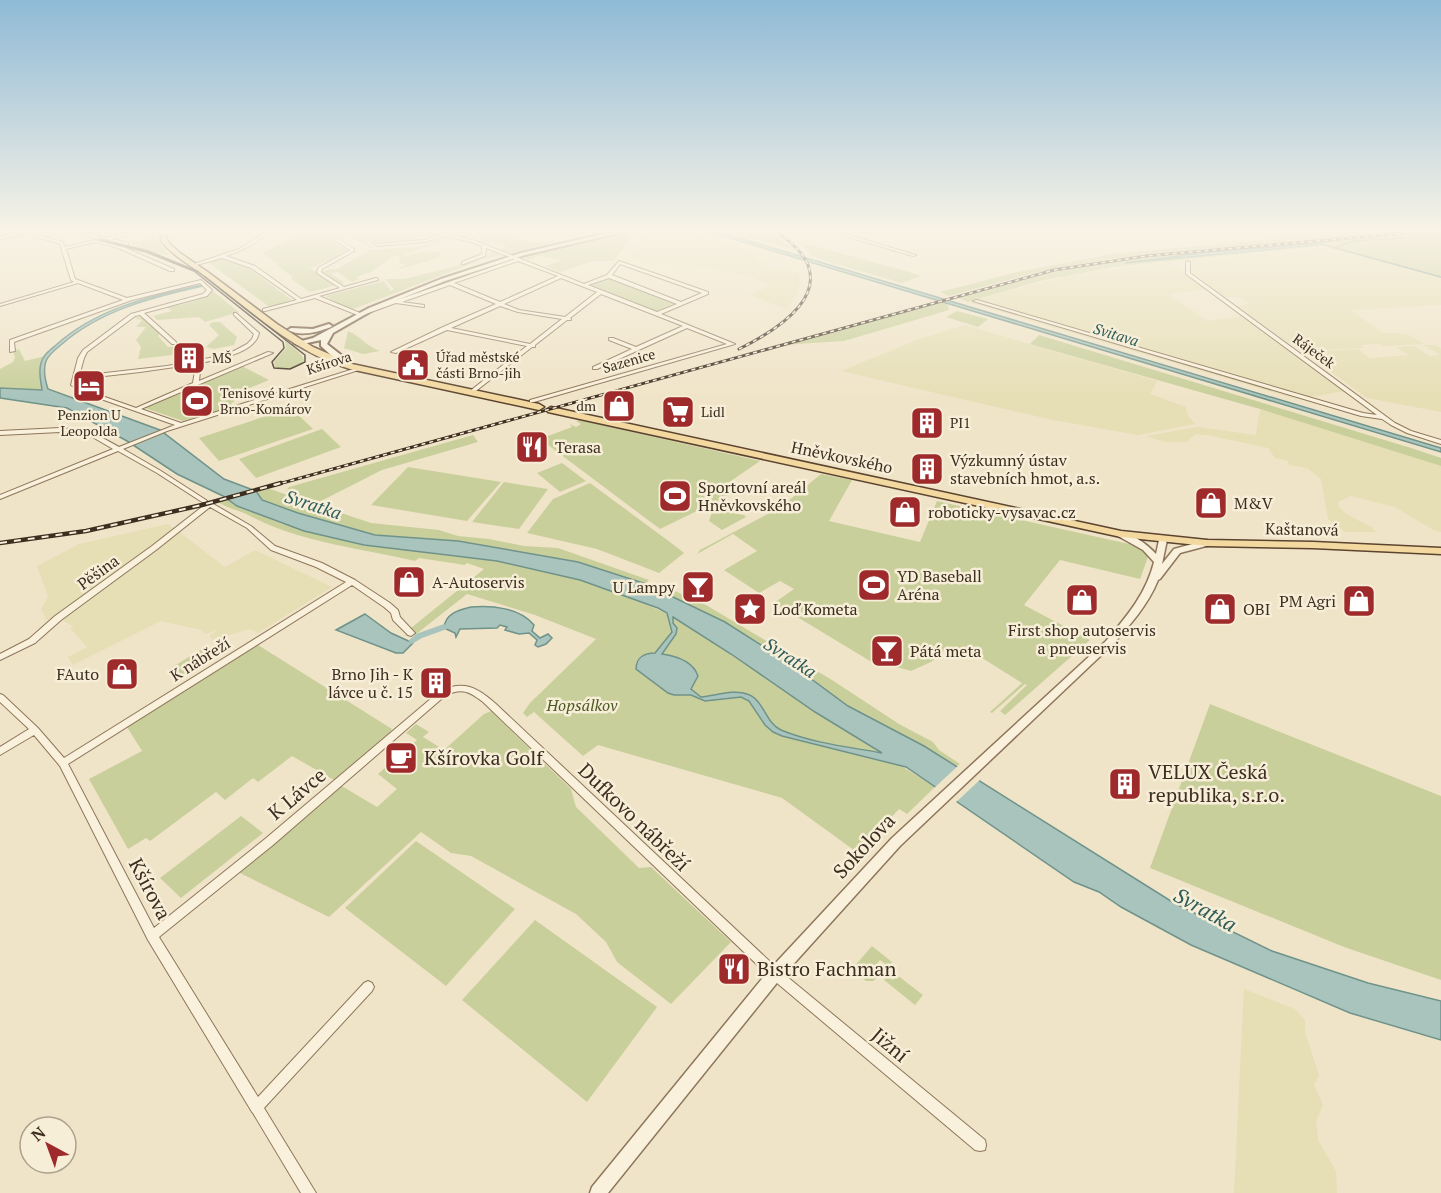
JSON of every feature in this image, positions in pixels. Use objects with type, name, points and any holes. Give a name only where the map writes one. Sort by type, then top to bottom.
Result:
[{"type":"main road","points":[[227,287],[303,343],[331,360],[535,404]]},
{"type":"main road","points":[[230,287],[291,330],[303,343],[362,368]]},
{"type":"main road","points":[[303,343],[357,314],[418,287]]},
{"type":"main road","points":[[291,330],[313,331],[336,326]]},
{"type":"main road","points":[[336,326],[323,343],[338,357]]},
{"type":"main road","name":"Hněvkovského","points":[[551,410],[1121,534],[1163,540]]},
{"type":"main road","name":"Kaštanová","points":[[1163,540],[1441,551]]},
{"type":"street","points":[[0,305],[62,287]]},
{"type":"street","points":[[91,287],[126,303],[133,315]]},
{"type":"street","points":[[12,351],[12,341],[182,287]]},
{"type":"street","points":[[180,425],[76,387],[76,378],[85,351],[133,315],[205,295],[210,290],[207,287]]},
{"type":"street","points":[[281,287],[300,300]]},
{"type":"street","points":[[265,310],[348,287]]},
{"type":"street","points":[[315,296],[357,314],[439,287]]},
{"type":"street","points":[[458,287],[498,304],[533,314],[569,319]]},
{"type":"street","points":[[394,352],[538,287]]},
{"type":"street","points":[[589,287],[688,326]]},
{"type":"street","points":[[636,287],[681,304]]},
{"type":"street","points":[[657,314],[706,293],[688,287]]},
{"type":"street","name":"Ráječek","points":[[1207,287],[1383,417],[1402,429],[1441,442]]},
{"type":"street","points":[[472,392],[569,319],[600,292]]},
{"type":"street","points":[[396,302],[422,306]]},
{"type":"street","points":[[975,302],[1363,415],[1383,417]]},
{"type":"street","points":[[141,313],[174,343]]},
{"type":"street","points":[[76,378],[199,361],[229,354],[250,344],[256,334],[236,314]]},
{"type":"street","points":[[596,368],[688,326]]},
{"type":"street","name":"Sazenice","points":[[535,404],[732,344],[688,326]]},
{"type":"street","points":[[445,328],[533,346]]},
{"type":"street","points":[[611,339],[636,349]]},
{"type":"street","points":[[137,409],[270,353]]},
{"type":"street","points":[[196,384],[199,361]]},
{"type":"street","name":"Kšírova","points":[[0,497],[165,430],[362,368]]},
{"type":"street","points":[[0,434],[77,431],[90,433],[249,527],[268,545],[352,582],[387,605],[411,633]]},
{"type":"street","name":"Pěšina","points":[[0,657],[32,641],[58,618],[154,548],[208,503]]},
{"type":"street","points":[[1121,534],[1146,548],[1159,562]]},
{"type":"street","name":"Sokolova","points":[[598,1193],[775,974],[896,842],[1109,643],[1138,610],[1155,579],[1163,540]]},
{"type":"street","points":[[1155,579],[1177,551],[1207,543]]},
{"type":"street","name":"K nábřeží","points":[[63,763],[352,582]]},
{"type":"street","name":"K Lávce","points":[[152,936],[269,842],[443,693],[458,686],[468,687]]},
{"type":"street","name":"Dufkovo nábřeží","points":[[468,687],[507,720],[775,974]]},
{"type":"street","name":"Kšírova","points":[[0,697],[35,730],[63,763],[152,936],[309,1193]]},
{"type":"street","points":[[0,751],[35,730]]},
{"type":"street","name":"Jižní","points":[[775,974],[980,1145]]},
{"type":"street","points":[[256,1108],[368,987]]},
{"type":"shaded area","points":[[767,287],[799,287],[797,295],[786,309],[749,295]]},
{"type":"shaded area","points":[[1025,287],[1206,287],[1209,289],[1169,294],[1207,321],[1243,316],[1346,391],[1296,399],[967,302]]},
{"type":"shaded area","points":[[1211,287],[1441,287],[1441,305],[1350,310],[1383,333],[1409,335],[1424,344],[1361,345],[1364,348],[1300,351],[1238,306],[1249,304],[1238,297],[1224,297]]},
{"type":"shaded area","points":[[965,325],[1157,381],[1150,394],[1186,407],[1187,414],[1195,424],[1138,435],[1053,420],[841,371],[914,341]]},
{"type":"shaded area","points":[[1424,345],[1435,345],[1441,348],[1441,412],[1367,398],[1304,352],[1358,349],[1369,358],[1408,355],[1396,347],[1414,346],[1430,356],[1440,355]]},
{"type":"shaded area","points":[[1260,409],[1441,466],[1441,532],[1435,531],[1395,507],[1351,496],[1338,502],[1339,507],[1346,514],[1373,528],[1376,532],[1345,532],[1328,519],[1321,479],[1307,468],[1289,465],[1288,461],[1275,458],[1268,448],[1196,434],[1186,442],[1165,442],[1146,436],[1198,427],[1256,435]]},
{"type":"shaded area","points":[[168,524],[175,529],[56,617],[46,620],[41,609],[48,597],[37,566],[79,544]]},
{"type":"shaded area","points":[[178,531],[225,567],[255,550],[332,587],[258,633],[250,629],[213,640],[209,636],[218,630],[205,634],[201,630],[161,621],[73,665],[68,657],[87,647],[70,628],[73,626],[60,619],[129,568],[133,569],[137,565],[135,564]]},
{"type":"shaded area","points":[[1244,989],[1295,1009],[1305,1020],[1305,1032],[1319,1075],[1314,1085],[1323,1105],[1316,1121],[1318,1140],[1336,1171],[1337,1193],[1234,1193]]},
{"type":"green space","points":[[242,287],[274,287],[292,300],[271,308]]},
{"type":"green space","points":[[302,287],[331,287],[310,292]]},
{"type":"green space","points":[[362,287],[388,287],[391,291],[394,289],[392,287],[412,287],[350,309],[325,296]]},
{"type":"green space","points":[[594,287],[631,287],[675,303],[654,312]]},
{"type":"green space","points":[[961,287],[983,287],[949,296],[940,292]]},
{"type":"green space","points":[[995,287],[1021,287],[967,302],[957,297]]},
{"type":"green space","points":[[209,288],[239,312],[205,322],[199,317],[157,320],[153,316],[172,311],[167,307],[197,300]]},
{"type":"green space","points":[[941,302],[947,303],[949,310],[844,341],[783,345]]},
{"type":"green space","points":[[957,311],[988,319],[978,327],[946,317]]},
{"type":"green space","points":[[143,317],[160,333],[158,336],[168,347],[180,346],[180,354],[138,359],[141,347],[136,340],[146,327],[136,327],[142,320],[133,318]]},
{"type":"green space","points":[[213,322],[220,322],[237,337],[234,345],[214,349],[206,347],[219,335],[209,325]]},
{"type":"green space","points":[[348,331],[380,351],[363,354],[344,348]]},
{"type":"green space","points":[[1039,335],[1411,448],[1441,458],[1441,466],[1260,409],[1030,344]]},
{"type":"green space","points":[[285,341],[301,354],[304,360],[291,368],[283,369],[275,367],[274,362],[286,348]]},
{"type":"green space","points":[[19,349],[25,361],[45,356],[41,362],[43,390],[0,388],[0,369],[13,362],[15,357],[13,351]]},
{"type":"green space","name":"Tenisové kurty Brno-Komárov","points":[[242,366],[269,380],[235,394],[237,396],[232,399],[235,401],[231,403],[233,406],[183,421],[145,408]]},
{"type":"green space","points":[[291,408],[313,429],[219,461],[199,438]]},
{"type":"green space","points":[[576,421],[760,461],[728,483],[742,489],[660,529],[540,439],[572,427],[570,424],[576,427],[581,424]]},
{"type":"green space","points":[[322,429],[341,447],[256,478],[239,459]]},
{"type":"green space","points":[[473,435],[478,442],[382,470],[317,503],[286,492],[289,487]]},
{"type":"green space","points":[[562,463],[586,481],[560,492],[537,473]]},
{"type":"green space","points":[[408,467],[501,482],[467,521],[371,505]]},
{"type":"green space","points":[[821,474],[852,480],[829,521],[920,542],[937,501],[1129,544],[1142,550],[1148,557],[1140,579],[1060,560],[1024,605],[1090,640],[1005,715],[1000,711],[1027,685],[1025,684],[992,713],[990,712],[1022,683],[974,653],[964,658],[945,650],[931,662],[911,671],[875,664],[774,603],[794,589],[780,581],[759,593],[724,570],[757,551],[733,534],[697,554],[700,550],[781,507]]},
{"type":"green space","points":[[504,482],[548,489],[519,529],[472,522]]},
{"type":"green space","points":[[590,483],[684,553],[659,573],[597,549],[527,533],[553,499]]},
{"type":"green space","points":[[267,488],[371,523],[439,530],[458,536],[524,546],[558,548],[649,580],[646,584],[578,562],[458,541],[375,535],[297,513],[262,500],[256,491]]},
{"type":"green space","name":"Hopsálkov","points":[[227,499],[237,506],[282,524],[434,554],[497,561],[580,580],[632,597],[673,617],[815,712],[935,787],[907,814],[899,809],[858,853],[782,798],[598,745],[583,756],[534,712],[527,717],[523,713],[530,703],[596,639],[535,615],[467,594],[415,635],[404,636],[415,631],[411,628],[484,569],[467,563],[465,565],[419,558],[415,561],[310,539],[269,525],[217,501]]},
{"type":"green space","points":[[716,510],[746,517],[722,530],[709,521],[712,512]]},
{"type":"green space","points":[[657,583],[706,605],[832,680],[899,724],[933,742],[939,750],[960,764],[957,766],[848,706],[791,664],[725,622],[651,586]]},
{"type":"green space","points":[[258,645],[392,729],[390,733],[334,780],[292,756],[258,782],[253,778],[225,800],[216,792],[150,841],[146,838],[128,849],[89,779],[142,751],[127,727]]},
{"type":"green space","points":[[202,649],[214,658],[182,677],[171,668]]},
{"type":"green space","points":[[1210,704],[1441,796],[1441,980],[1344,947],[1150,868]]},
{"type":"green space","points":[[491,711],[571,789],[576,807],[639,868],[651,867],[731,942],[671,1004],[617,962],[606,942],[576,914],[471,856],[451,853],[421,832],[329,917],[238,872],[340,785],[377,807],[397,789],[378,774],[417,740],[406,733],[416,724],[429,732],[423,737],[444,750],[484,714]]},
{"type":"green space","points":[[241,816],[263,833],[181,898],[160,878]]},
{"type":"green space","points":[[416,841],[515,909],[446,986],[345,908]]},
{"type":"green space","points":[[535,920],[657,1007],[587,1102],[462,1000]]},
{"type":"green space","points":[[872,946],[892,962],[889,967],[880,960],[876,965],[885,972],[873,981],[866,981],[852,969]]},
{"type":"green space","points":[[897,975],[923,995],[915,1005],[884,980],[887,976],[893,980]]},
{"type":"water","points":[[200,287],[128,306],[77,332],[47,358],[45,379],[48,389],[160,430],[224,479],[256,491],[262,500],[298,513],[375,535],[458,541],[578,562],[646,584],[725,622],[791,664],[848,706],[924,746],[1174,903],[1272,951],[1368,983],[1441,1001],[1441,1040],[1350,1013],[1191,945],[1121,907],[1099,892],[1074,882],[906,767],[782,736],[765,725],[749,701],[741,697],[705,701],[691,695],[668,693],[636,669],[639,659],[655,653],[672,632],[667,613],[658,608],[580,580],[497,561],[364,545],[304,531],[237,506],[223,496],[177,474],[127,441],[67,408],[0,398],[0,388],[42,390],[41,363],[49,351],[88,322],[143,299]],"holes":[[[673,617],[815,712],[882,753],[818,741],[781,730],[771,722],[757,701],[747,694],[730,692],[701,697],[691,689],[698,676],[696,671],[688,663],[662,654],[676,634],[677,628],[673,623]]]},
{"type":"water","points":[[892,287],[902,287],[1441,448],[1441,452]]},
{"type":"water","points":[[471,607],[496,607],[513,611],[534,625],[532,631],[540,638],[548,634],[552,638],[546,644],[538,647],[535,645],[537,640],[529,633],[519,634],[505,630],[507,627],[500,625],[497,628],[460,629],[456,637],[455,633],[444,628],[450,616],[457,611]]},
{"type":"water","points":[[365,614],[391,633],[413,643],[403,653],[396,653],[336,630]]},
{"type":"pier","points":[[960,764],[982,778],[954,804],[932,790]]},
{"type":"waterway","points":[[412,641],[444,627]]},
{"type":"tram line","points":[[214,287],[283,342],[284,348],[272,362],[274,368],[290,369],[305,362],[305,355],[217,287]]},
{"type":"railway","points":[[739,349],[777,327],[790,316],[800,305],[808,287]]},
{"type":"railway","points":[[275,485],[994,287]]},
{"type":"railway","points":[[0,543],[86,531],[202,505],[281,483]]},
{"type":"place","name":"MŠ","points":[[189,358]]},
{"type":"place","name":"Úřad městské části Brno-jih","points":[[413,365]]},
{"type":"place","name":"Penzion U Leopolda","points":[[89,386]]},
{"type":"place","name":"Tenisové kurty Brno-Komárov","points":[[197,401]]},
{"type":"place","name":"dm","points":[[619,406]]},
{"type":"place","name":"Lidl","points":[[678,412]]},
{"type":"place","name":"PI1","points":[[927,423]]},
{"type":"place","name":"Terasa","points":[[532,447]]},
{"type":"place","name":"Výzkumný ústav stavebních hmot, a.s.","points":[[927,469]]},
{"type":"place","name":"Sportovní areál Hněvkovského","points":[[675,496]]},
{"type":"place","name":"M&V","points":[[1211,503]]},
{"type":"place","name":"roboticky-vysavac.cz","points":[[905,512]]},
{"type":"place","name":"A-Autoservis","points":[[409,582]]},
{"type":"place","name":"YD Baseball Aréna","points":[[874,585]]},
{"type":"place","name":"U Lampy","points":[[698,587]]},
{"type":"place","name":"First shop autoservis a pneuservis","points":[[1082,600]]},
{"type":"place","name":"PM Agri","points":[[1359,601]]},
{"type":"place","name":"Loď Kometa","points":[[750,609]]},
{"type":"place","name":"OBI","points":[[1220,609]]},
{"type":"place","name":"Pátá meta","points":[[887,651]]},
{"type":"place","name":"FAuto","points":[[122,674]]},
{"type":"place","name":"Brno Jih - K lávce u č. 15","points":[[436,683]]},
{"type":"place","name":"Kšírovka Golf","points":[[401,758]]},
{"type":"place","name":"VELUX Česká republika, s.r.o.","points":[[1125,784]]},
{"type":"place","name":"Bistro Fachman","points":[[734,969]]},
{"type":"water label","name":"Svitava","points":[[1116,335]]},
{"type":"water label","name":"Svratka","points":[[313,505]]},
{"type":"water label","name":"Svratka","points":[[790,658]]},
{"type":"water label","name":"Svratka","points":[[1205,910]]}]
